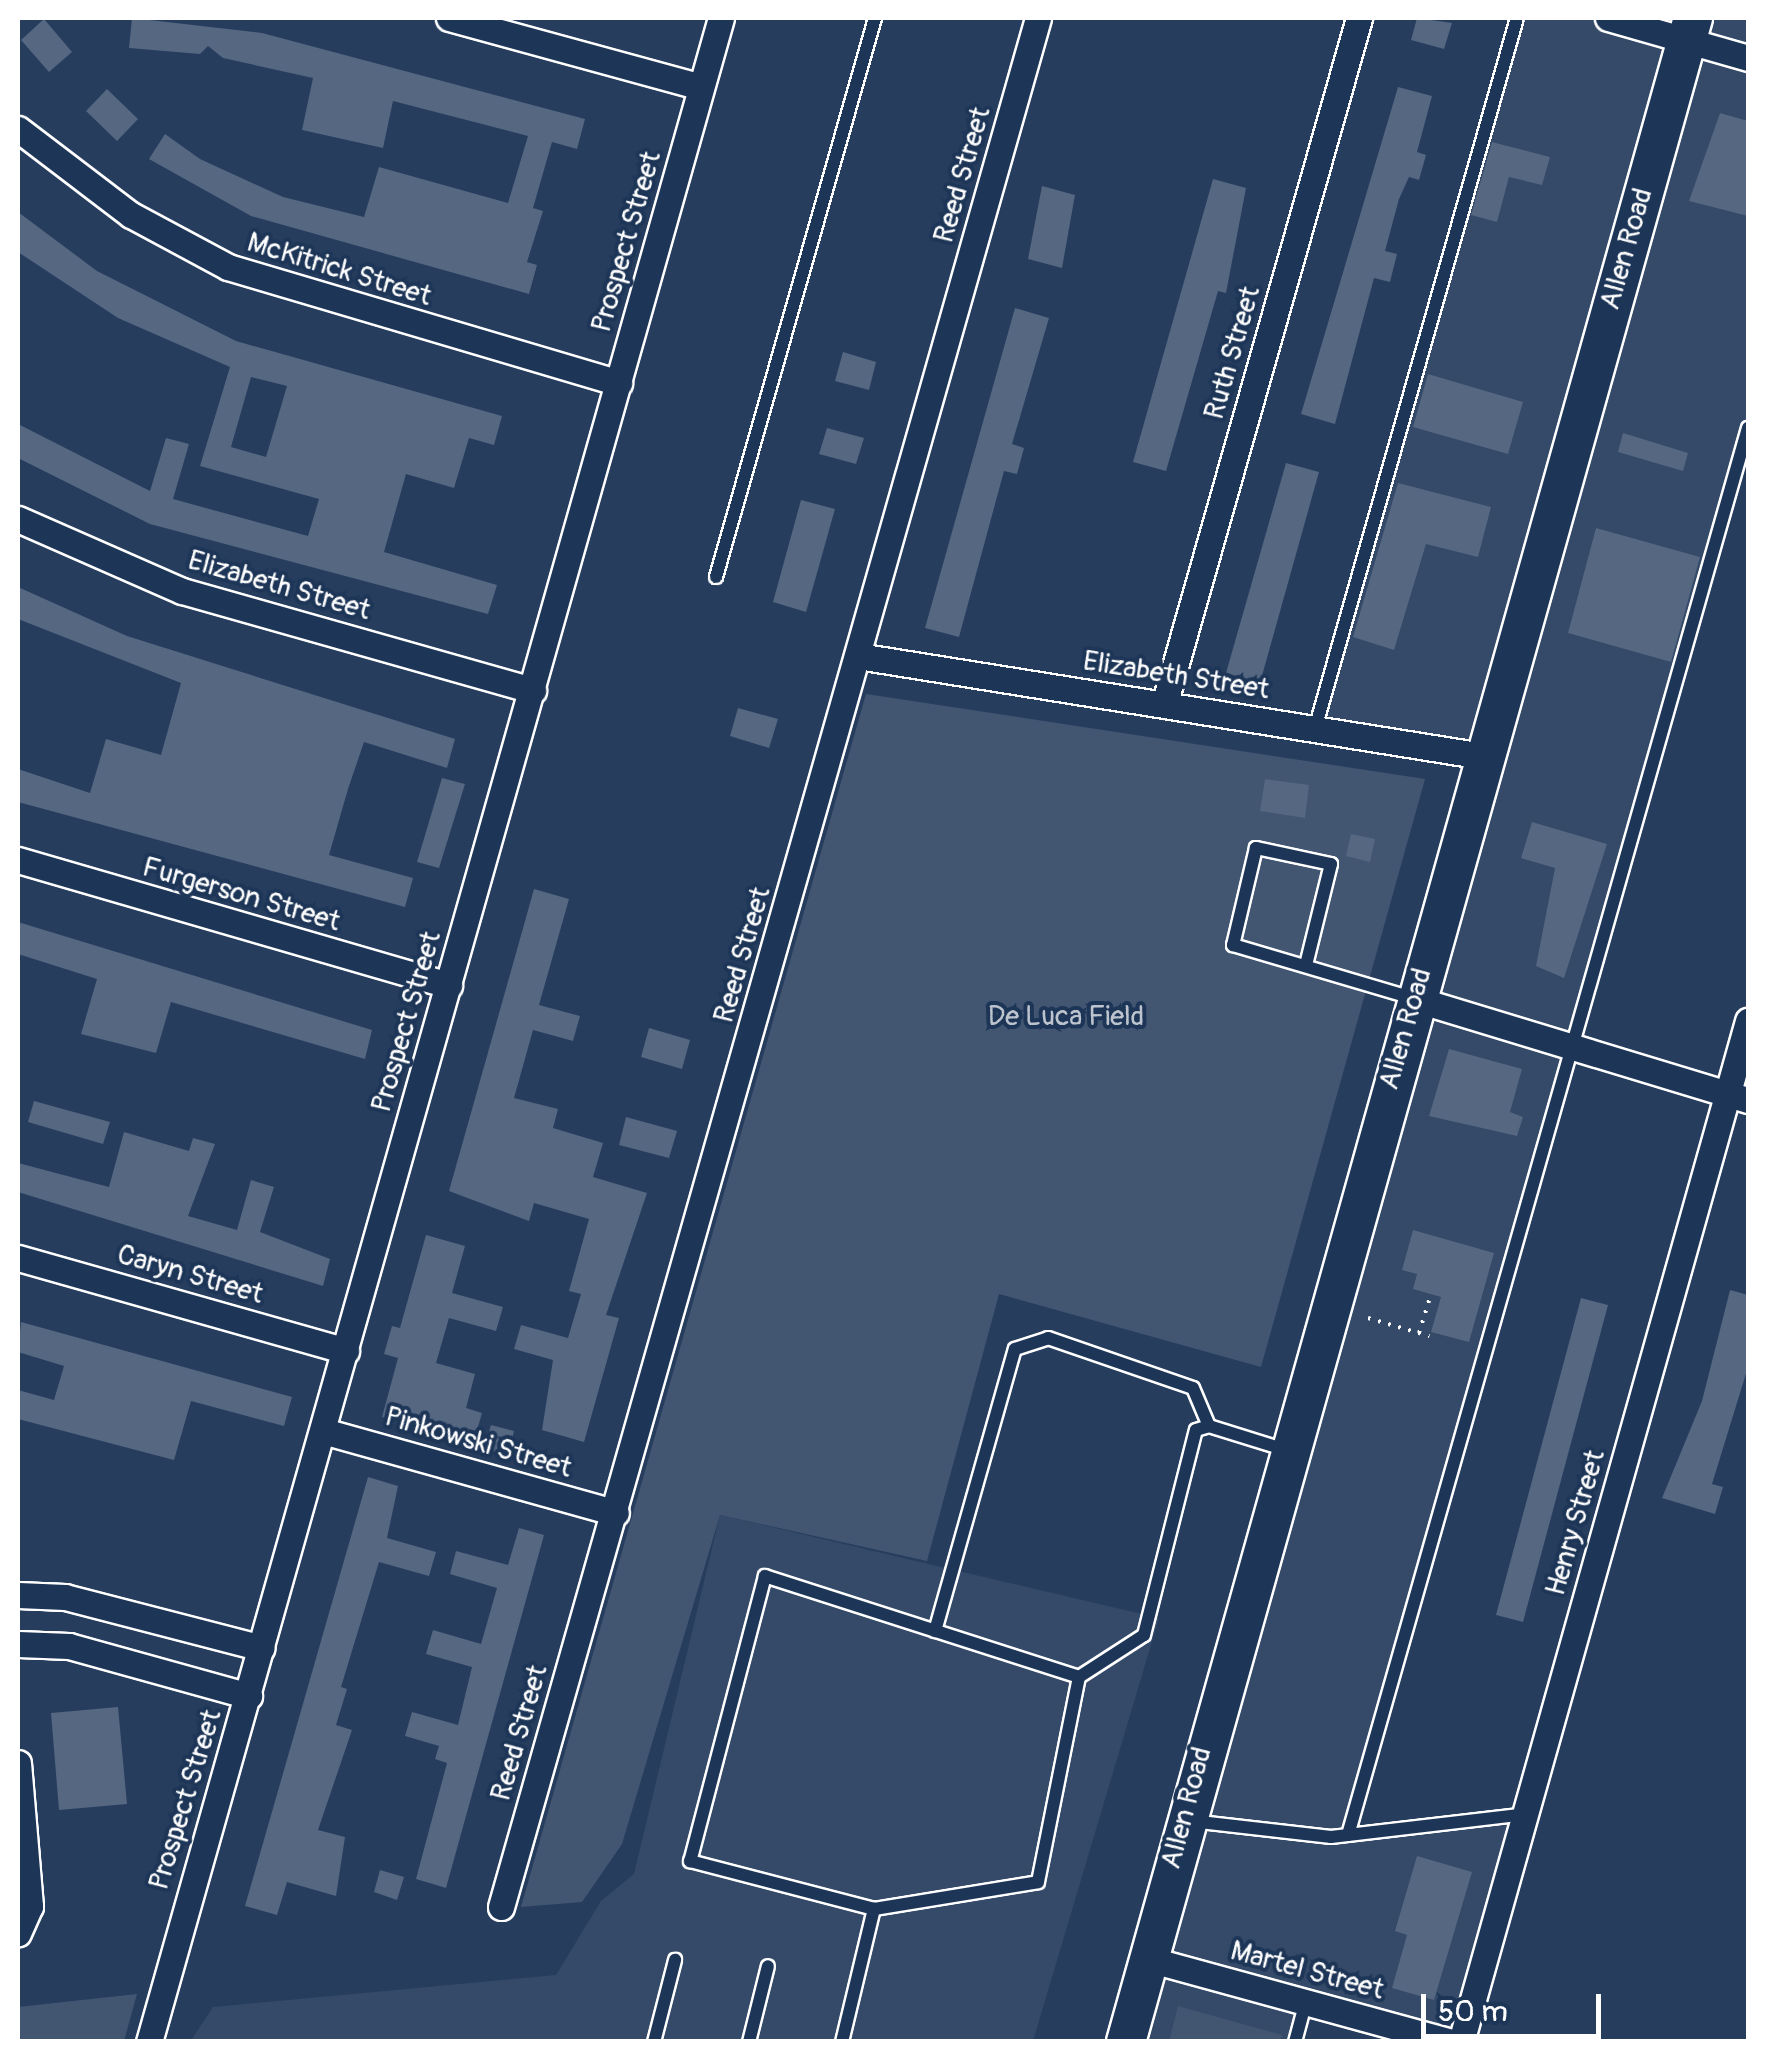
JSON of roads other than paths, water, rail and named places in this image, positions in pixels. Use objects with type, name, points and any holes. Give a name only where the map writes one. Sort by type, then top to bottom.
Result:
[{"type":"main road","name":"Allen Road","points":[[1126,2042],[1286,1450],[1690,29]]},
{"type":"street","points":[[449,18],[701,87]]},
{"type":"street","name":"Prospect Street","points":[[150,2042],[721,18]]},
{"type":"street","name":"Reed Street","points":[[501,1908],[1038,18]]},
{"type":"street","name":"Ruth Street","points":[[1164,704],[1359,18]]},
{"type":"street","points":[[1608,18],[1690,29],[1748,58]]},
{"type":"street","name":"McKitrick Street","points":[[18,128],[131,215],[228,267],[619,383]]},
{"type":"street","name":"Elizabeth Street","points":[[18,519],[182,591],[532,690]]},
{"type":"street","name":"Elizabeth Street","points":[[858,656],[1483,756]]},
{"type":"street","name":"Furgerson Street","points":[[18,860],[448,985]]},
{"type":"street","points":[[1414,999],[1738,1097]]},
{"type":"street","name":"Henry Street","points":[[1461,2042],[1738,1097],[1748,1021]]},
{"type":"street","name":"Caryn Street","points":[[18,1258],[346,1351]]},
{"type":"street","name":"Pinkowski Street","points":[[324,1431],[616,1513]]},
{"type":"street","points":[[18,1594],[64,1597],[262,1648]]},
{"type":"street","points":[[18,1644],[69,1646],[249,1696]]},
{"type":"street","points":[[18,1763],[30,1906],[18,1932]]},
{"type":"street","name":"Martel Street","points":[[1148,1960],[1451,2042]]},
{"type":"lane","points":[[716,577],[875,18]]},
{"type":"lane","points":[[1315,729],[1517,18]]},
{"type":"lane","points":[[1348,1835],[1748,428]]},
{"type":"lane","points":[[1306,965],[1331,864],[1256,848],[1233,945],[1414,999]]},
{"type":"lane","points":[[935,1631],[1015,1349],[1048,1338],[1193,1388],[1209,1426]]},
{"type":"lane","points":[[1080,1677],[764,1576],[690,1861],[874,1908],[1038,1882],[1080,1677],[1144,1636],[1196,1430],[1209,1426],[1286,1450]]},
{"type":"lane","points":[[1183,1820],[1348,1835],[1526,1814]]},
{"type":"lane","points":[[842,2042],[874,1908]]},
{"type":"lane","points":[[654,2042],[675,1960]]},
{"type":"lane","points":[[749,2042],[768,1966]]},
{"type":"lane","points":[[1295,2042],[1306,2002]]},
{"type":"park label","name":"De Luca Field","points":[[1066,1017]]}]
